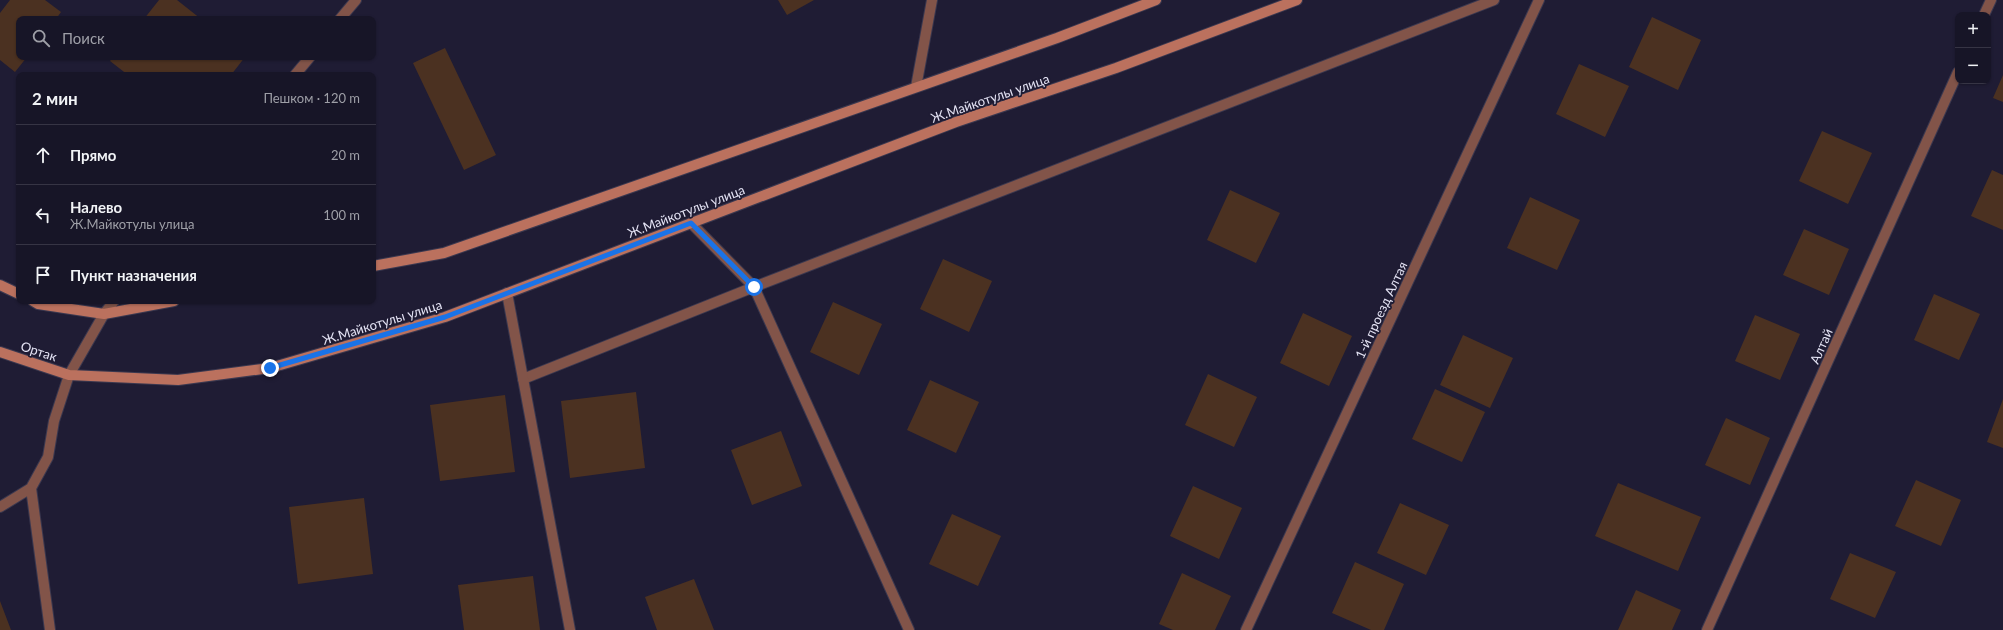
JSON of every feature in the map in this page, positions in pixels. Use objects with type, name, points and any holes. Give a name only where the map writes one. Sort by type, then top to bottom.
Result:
[{"type":"street","points":[[343,16],[356,0]]},
{"type":"street","points":[[916,88],[932,0]]},
{"type":"street","points":[[376,265],[444,253],[1057,38],[1156,0]]},
{"type":"street","name":"Ж.Майкотулы улица","points":[[69,374],[178,380],[270,368],[445,317],[956,122],[1116,68],[1297,0]]},
{"type":"street","points":[[523,379],[754,287],[1494,0]]},
{"type":"street","name":"1-й проезд Алтая","points":[[1246,630],[1539,0]]},
{"type":"street","points":[[1985,12],[1991,0]]},
{"type":"street","points":[[298,72],[308,60]]},
{"type":"street","name":"Алтай","points":[[1707,630],[1955,79]]},
{"type":"street","points":[[691,223],[754,287],[909,630]]},
{"type":"street","points":[[0,285],[16,293]]},
{"type":"street","points":[[507,293],[570,630]]},
{"type":"street","points":[[38,304],[104,314],[158,304]]},
{"type":"street","points":[[0,507],[31,488],[48,457],[54,421],[69,374],[104,314],[112,304]]},
{"type":"street","name":"Ортак","points":[[0,352],[69,374]]},
{"type":"street","points":[[31,488],[50,630]]},
{"type":"building","points":[[10,0],[45,0],[61,12],[58,16],[16,16],[16,60],[25,60],[15,72],[0,60],[0,13]]},
{"type":"building","points":[[159,0],[177,0],[197,16],[146,16]]},
{"type":"building","points":[[778,0],[814,0],[787,15]]},
{"type":"building","points":[[1652,17],[1701,40],[1678,90],[1629,67]]},
{"type":"building","points":[[445,48],[496,155],[464,170],[413,63]]},
{"type":"building","points":[[243,60],[233,72],[124,72],[110,61]]},
{"type":"building","points":[[1579,64],[1629,86],[1605,137],[1556,114]]},
{"type":"building","points":[[2003,75],[2003,102],[1993,98]]},
{"type":"building","points":[[1822,131],[1872,153],[1848,204],[1799,181]]},
{"type":"building","points":[[1992,170],[2003,175],[2003,230],[1971,216]]},
{"type":"building","points":[[1230,190],[1280,213],[1256,263],[1207,240]]},
{"type":"building","points":[[1530,197],[1580,220],[1557,270],[1507,248]]},
{"type":"building","points":[[1804,229],[1849,249],[1829,295],[1783,275]]},
{"type":"building","points":[[943,259],[992,281],[969,332],[920,309]]},
{"type":"building","points":[[1934,294],[1980,314],[1959,360],[1914,340]]},
{"type":"building","points":[[833,302],[882,324],[859,375],[810,352]]},
{"type":"building","points":[[1303,313],[1352,336],[1329,386],[1280,363]]},
{"type":"building","points":[[1755,315],[1800,334],[1780,380],[1735,361]]},
{"type":"building","points":[[1463,335],[1513,358],[1490,408],[1440,385]]},
{"type":"building","points":[[1208,374],[1257,397],[1234,447],[1185,425]]},
{"type":"building","points":[[930,380],[979,402],[956,453],[907,430]]},
{"type":"building","points":[[1435,389],[1485,412],[1462,462],[1412,439]]},
{"type":"building","points":[[636,392],[645,468],[570,478],[561,401]]},
{"type":"building","points":[[505,395],[515,472],[440,481],[430,405]]},
{"type":"building","points":[[2003,399],[2003,448],[1987,442]]},
{"type":"building","points":[[1726,418],[1770,438],[1750,485],[1705,465]]},
{"type":"building","points":[[781,431],[802,486],[752,505],[731,450]]},
{"type":"building","points":[[1916,480],[1961,500],[1941,546],[1895,526]]},
{"type":"building","points":[[1618,483],[1701,517],[1678,571],[1595,536]]},
{"type":"building","points":[[1193,486],[1242,508],[1219,559],[1170,536]]},
{"type":"building","points":[[364,498],[373,574],[298,584],[289,507]]},
{"type":"building","points":[[1400,503],[1449,525],[1426,575],[1377,553]]},
{"type":"building","points":[[952,514],[1001,536],[978,586],[929,564]]},
{"type":"building","points":[[1850,553],[1896,572],[1875,618],[1830,599]]},
{"type":"building","points":[[1355,562],[1404,584],[1384,630],[1371,630],[1332,613]]},
{"type":"building","points":[[1182,573],[1231,596],[1215,630],[1173,630],[1159,624]]},
{"type":"building","points":[[533,576],[540,630],[464,630],[458,585]]},
{"type":"building","points":[[694,579],[714,630],[657,630],[645,597]]},
{"type":"building","points":[[1636,590],[1681,610],[1672,630],[1618,630]]},
{"type":"building","points":[[0,601],[11,630],[0,630]]},
{"type":"route","points":[[270,368],[445,317],[691,223],[754,287]]}]
